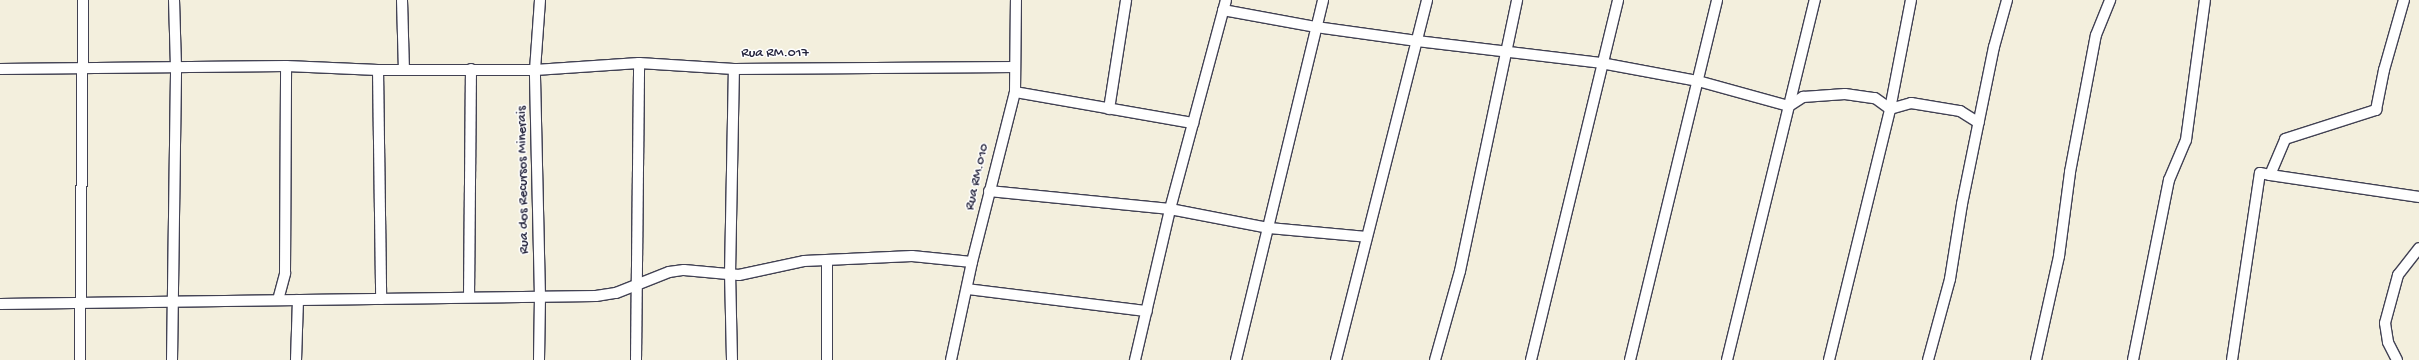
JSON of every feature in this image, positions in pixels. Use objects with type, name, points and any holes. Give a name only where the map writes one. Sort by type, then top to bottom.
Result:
[{"type":"street","points":[[80,360],[84,69],[83,0]]},
{"type":"street","points":[[172,360],[176,67],[174,0]]},
{"type":"street","points":[[402,0],[404,70]]},
{"type":"street","name":"Rua dos Recursos Minerais","points":[[539,360],[540,297],[535,70],[540,0]]},
{"type":"street","name":"Rua RM.010","points":[[951,360],[972,262],[1015,92],[1016,0]]},
{"type":"street","points":[[1109,109],[1126,0]]},
{"type":"street","points":[[1135,360],[1170,209],[1226,0]]},
{"type":"street","points":[[1236,360],[1323,0]]},
{"type":"street","points":[[1336,360],[1427,0]]},
{"type":"street","points":[[1435,360],[1460,271],[1505,52],[1518,0]]},
{"type":"street","points":[[1531,360],[1601,63],[1618,0]]},
{"type":"street","points":[[1630,360],[1717,0]]},
{"type":"street","points":[[1727,360],[1815,0]]},
{"type":"street","points":[[1829,360],[1890,109],[1911,0]]},
{"type":"street","points":[[1928,360],[1950,279],[1994,47],[2007,0]]},
{"type":"street","points":[[2036,360],[2058,256],[2070,172],[2096,35],[2110,0]]},
{"type":"street","points":[[2134,360],[2169,180],[2186,140],[2205,0]]},
{"type":"street","points":[[2270,175],[2285,139],[2376,110],[2384,70],[2404,0]]},
{"type":"street","points":[[1223,10],[1316,27],[1417,41],[1601,63],[1698,81],[1789,106],[1803,97],[1845,94],[1875,98],[1890,109]]},
{"type":"street","points":[[636,360],[639,63]]},
{"type":"street","name":"Rua RM.017","points":[[0,69],[286,66],[378,70],[535,70],[639,63],[734,69],[1015,67]]},
{"type":"street","points":[[278,300],[286,273],[286,66]]},
{"type":"street","points":[[469,297],[471,69]]},
{"type":"street","points":[[732,360],[730,274],[734,69]]},
{"type":"street","points":[[378,70],[381,299]]},
{"type":"street","points":[[1015,92],[1193,123]]},
{"type":"street","points":[[1890,109],[1911,103],[1919,104],[1960,111],[1979,123]]},
{"type":"street","points":[[2232,360],[2256,189],[2260,173],[2419,197]]},
{"type":"street","points":[[989,191],[1170,209],[1269,228],[1366,237]]},
{"type":"street","points":[[2397,360],[2388,342],[2385,323],[2398,275],[2419,248]]},
{"type":"street","points":[[0,304],[81,305],[173,301],[596,296],[616,293],[637,284],[676,271],[730,274],[755,273],[804,261],[912,256],[972,262]]},
{"type":"street","points":[[827,261],[827,360]]},
{"type":"street","points":[[967,289],[1147,311]]},
{"type":"street","points":[[296,360],[298,300]]}]
